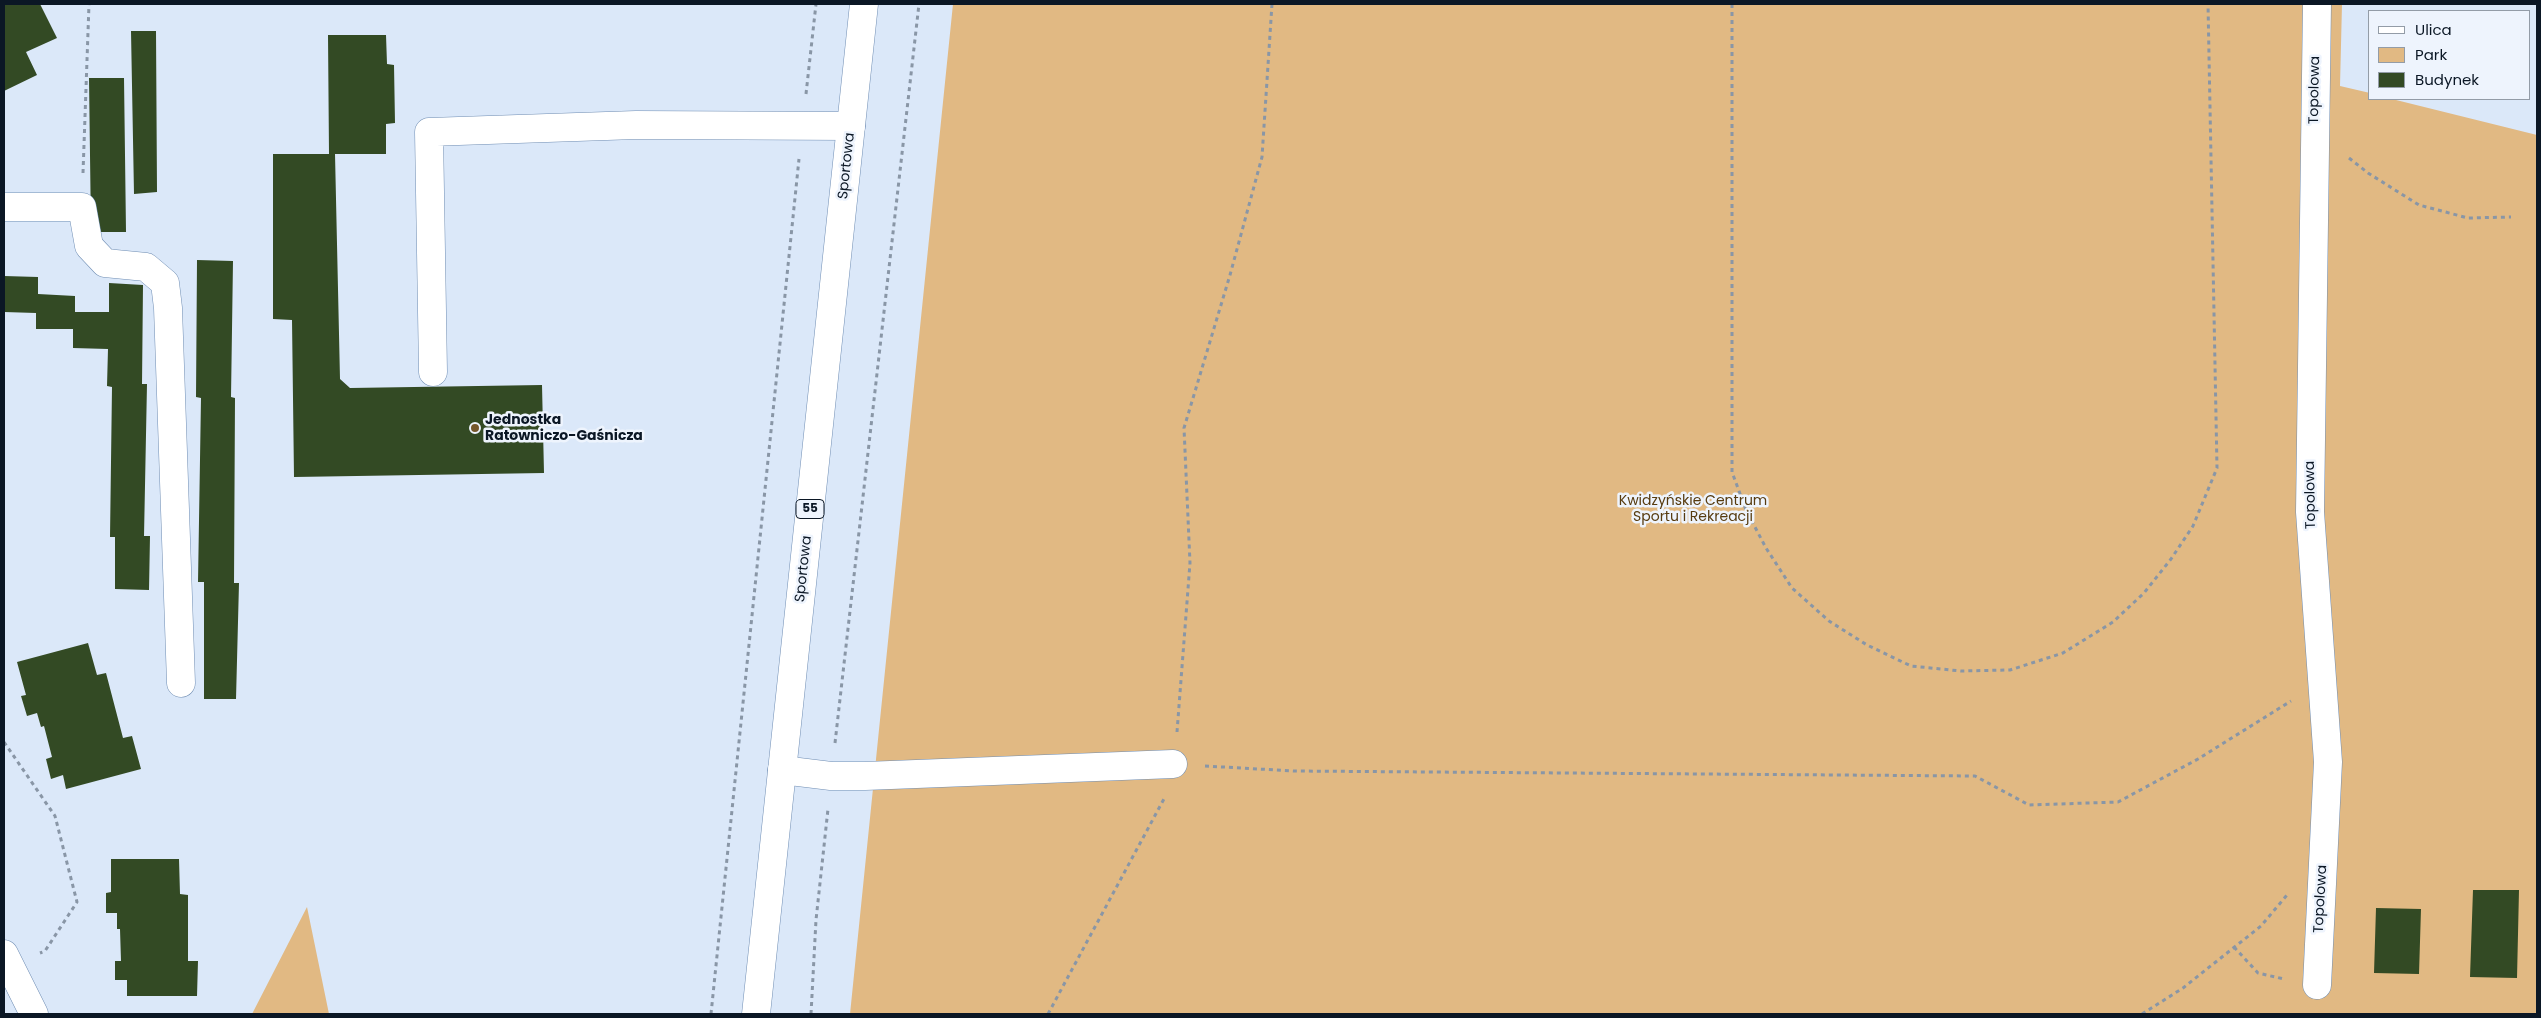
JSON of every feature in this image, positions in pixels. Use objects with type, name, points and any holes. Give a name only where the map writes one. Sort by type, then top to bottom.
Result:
[{"type":"street","name":"Sportowa","points":[[756,1014],[864,4]]},
{"type":"street","name":"Topolowa","points":[[2317,4],[2310,512],[2324,681],[2328,762],[2317,986]]},
{"type":"street","points":[[433,372],[429,132],[636,125],[851,126]]},
{"type":"street","points":[[4,207],[82,207],[89,246],[105,263],[146,267],[165,282],[168,308],[181,683]]},
{"type":"street","points":[[782,770],[831,776],[1173,764]]},
{"type":"street","points":[[7,960],[34,1014]]},
{"type":"path","points":[[82,207],[89,4]]},
{"type":"path","points":[[711,1014],[816,4]]},
{"type":"path","points":[[812,1014],[816,920],[831,776],[918,4]]},
{"type":"path","points":[[1048,1014],[1170,789],[1179,712],[1190,563],[1184,428],[1230,276],[1262,157],[1272,4]]},
{"type":"path","points":[[1732,4],[1732,472],[1746,510],[1792,588],[1829,621],[1867,646],[1911,666],[1961,671],[2010,670],[2063,653],[2113,622],[2144,594],[2171,559],[2192,526],[2217,468],[2208,4]]},
{"type":"path","points":[[2315,132],[2368,173],[2419,205],[2468,218],[2511,217]]},
{"type":"path","points":[[1173,764],[1294,770],[1975,776],[2029,805],[2118,802],[2198,759],[2324,681]]},
{"type":"path","points":[[4,742],[55,816],[76,902],[45,950],[7,960]]},
{"type":"path","points":[[2142,1014],[2183,988],[2261,926],[2323,852]]},
{"type":"path","points":[[2234,947],[2258,974],[2317,986]]},
{"type":"green space","name":"Kwidzyńskie Centrum Sportu i Rekreacji","points":[[953,4],[2342,4],[2340,86],[2368,93],[2368,100],[2396,100],[2537,135],[2537,1014],[850,1014]]},
{"type":"green space","points":[[307,907],[329,1014],[252,1014]]},
{"type":"building","points":[[4,4],[40,4],[57,38],[26,52],[37,75],[4,91]]},
{"type":"building","points":[[131,31],[156,31],[157,192],[134,194]]},
{"type":"building","points":[[328,35],[386,35],[387,64],[394,65],[395,123],[386,124],[386,154],[335,154],[340,379],[350,388],[542,385],[544,473],[294,477],[292,320],[273,319],[273,154],[329,154]]},
{"type":"building","points":[[89,78],[124,78],[126,232],[91,232]]},
{"type":"building","points":[[197,260],[233,261],[231,397],[235,398],[234,583],[239,583],[236,699],[204,699],[204,582],[198,582],[201,398],[196,397]]},
{"type":"building","points":[[4,276],[38,277],[38,294],[75,296],[75,312],[109,312],[109,283],[143,285],[142,384],[147,384],[144,536],[150,536],[149,590],[115,589],[115,537],[110,537],[112,387],[107,386],[108,349],[73,348],[73,329],[36,329],[36,313],[4,312]]},
{"type":"building","points":[[88,643],[97,675],[106,673],[123,738],[132,736],[141,769],[66,789],[63,775],[51,779],[46,759],[52,757],[44,726],[41,727],[37,713],[27,716],[21,696],[26,695],[17,662]]},
{"type":"building","points":[[111,859],[179,859],[180,894],[188,895],[188,961],[198,961],[197,996],[127,996],[127,980],[115,980],[115,961],[121,961],[120,929],[117,929],[117,913],[106,913],[106,893],[111,892]]},
{"type":"building","points":[[2473,890],[2519,890],[2517,978],[2470,977]]},
{"type":"building","points":[[2376,908],[2421,909],[2419,974],[2374,973]]},
{"type":"place","name":"Jednostka Ratowniczo-Gaśnicza","points":[[475,428]]}]
